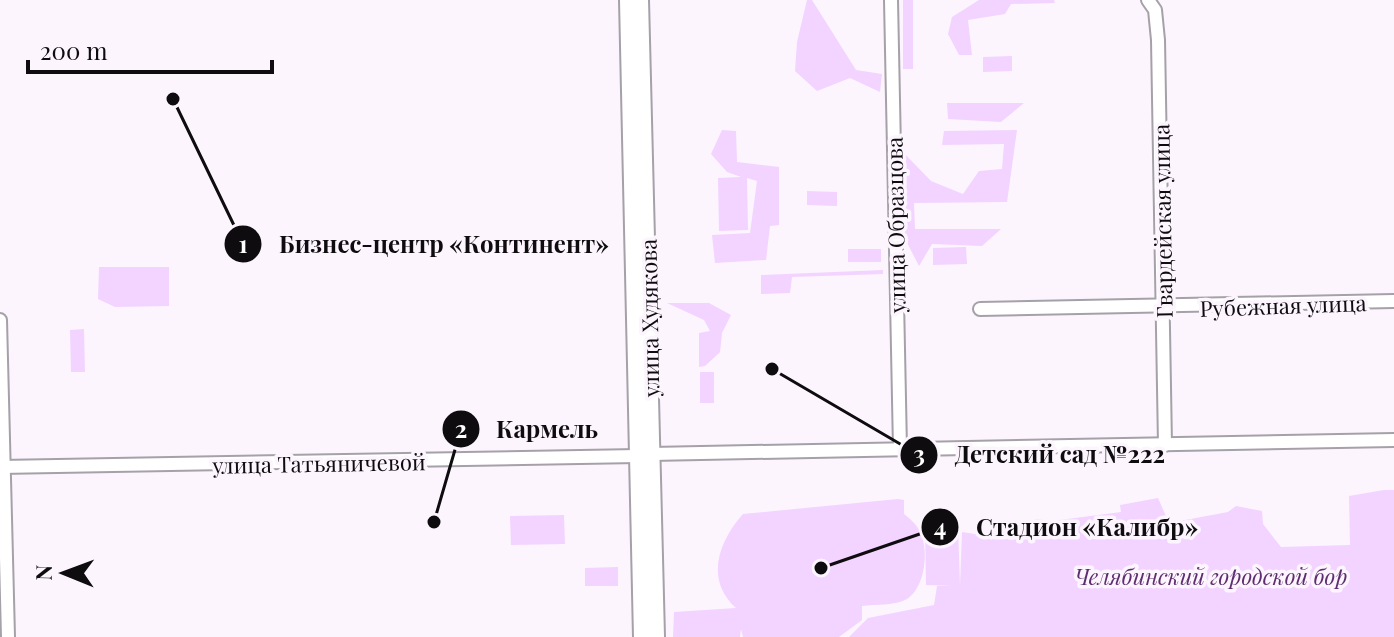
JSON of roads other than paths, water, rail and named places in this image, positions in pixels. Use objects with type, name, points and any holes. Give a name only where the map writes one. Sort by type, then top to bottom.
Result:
[{"type":"main road","name":"улица Худякова","points":[[628,0],[645,455],[656,637]]},
{"type":"main road","name":"улица Худякова","points":[[640,0],[645,455],[642,637]]},
{"type":"street","name":"улица Образцова","points":[[891,0],[900,449]]},
{"type":"street","name":"Гвардейская улица","points":[[1148,0],[1155,10],[1158,40],[1165,445]]},
{"type":"street","name":"Рубежная улица","points":[[980,309],[1163,308],[1394,301]]},
{"type":"street","points":[[0,320],[8,637]]},
{"type":"street","name":"улица Татьяничевой","points":[[2,467],[1394,440]]},
{"type":"place","name":"Бизнес-центр «Континент»","points":[[173,99]]},
{"type":"place","name":"Детский сад №222","points":[[772,369]]},
{"type":"place","name":"Кармель","points":[[434,522]]},
{"type":"place","name":"Стадион «Калибр»","points":[[821,568]]},
{"type":"park label","name":"Челябинский городской бор","points":[[1211,576]]}]
